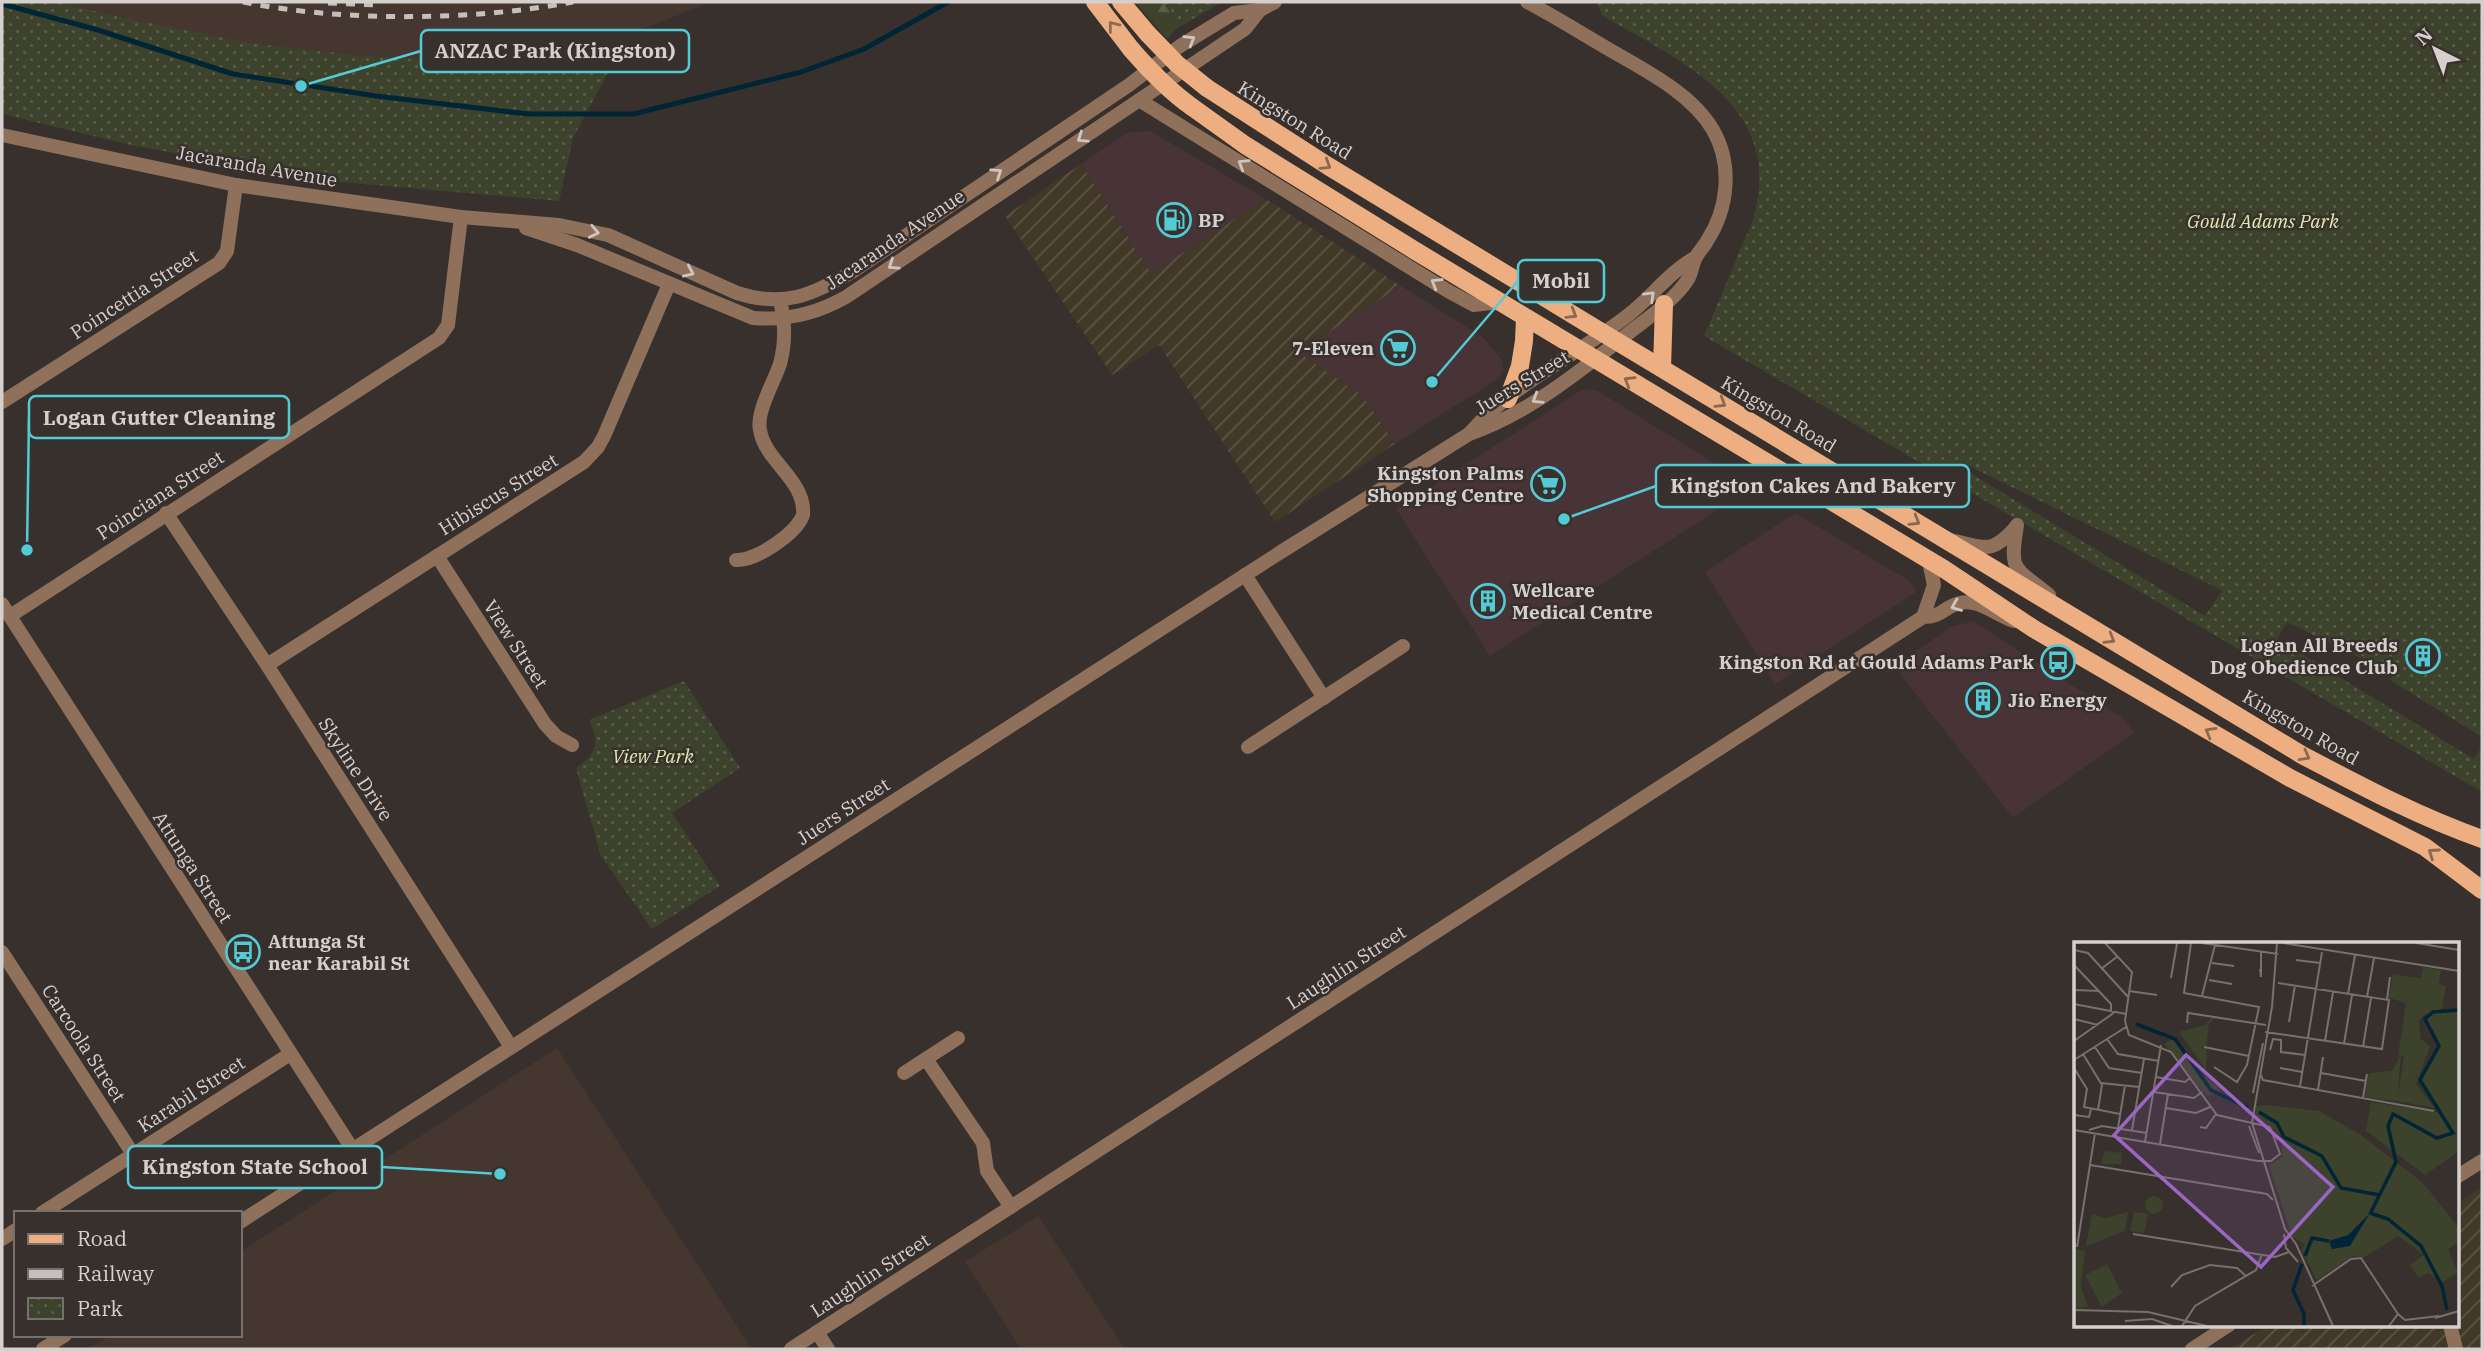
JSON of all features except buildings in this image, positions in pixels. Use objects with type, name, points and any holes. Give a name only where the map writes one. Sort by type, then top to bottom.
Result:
[{"type":"main road","points":[[1095,2],[1158,80],[1192,107],[1286,171],[1593,360],[1929,561],[2034,629],[2290,778],[2425,846],[2482,890]]},
{"type":"main road","name":"Kingston Road","points":[[1121,2],[1177,64],[1207,88],[1306,152],[2302,755],[2446,827],[2482,839]]},
{"type":"main road","points":[[1662,368],[1664,304]]},
{"type":"main road","points":[[1508,399],[1520,366],[1525,318]]},
{"type":"street","name":"Jacaranda Avenue","points":[[2,135],[236,185],[461,217],[559,225],[608,234],[737,293],[780,300],[807,295],[852,272],[1129,85],[1180,46],[1234,13],[1260,10],[1275,2]]},
{"type":"street","points":[[1527,2],[1654,77],[1688,101],[1714,131],[1724,160],[1725,198],[1714,228],[1696,257],[1689,278],[1664,304],[1610,338],[1577,350]]},
{"type":"street","name":"Jacaranda Avenue","points":[[508,222],[558,239],[753,318],[784,318],[817,312],[846,297],[1245,29],[1260,10]]},
{"type":"street","points":[[1139,100],[1474,305],[1499,302]]},
{"type":"street","name":"Poincettia Street","points":[[2,402],[219,262],[227,251],[236,185]]},
{"type":"street","name":"Poinciana Street","points":[[6,610],[166,513],[439,338],[448,325],[461,217]]},
{"type":"street","points":[[618,263],[627,243]]},
{"type":"street","points":[[1593,360],[1638,307],[1679,267],[1696,257]]},
{"type":"street","name":"Hibiscus Street","points":[[267,665],[577,467],[590,456],[604,436],[668,285]]},
{"type":"street","points":[[736,560],[748,559],[761,553],[794,530],[803,515],[800,494],[764,442],[759,428],[760,417],[780,364],[784,345],[784,318],[780,300]]},
{"type":"street","name":"Juers Street","points":[[1469,434],[1488,413],[1577,350]]},
{"type":"street","name":"Juers Street","points":[[242,1222],[1245,575],[1469,434],[1496,425],[1593,360]]},
{"type":"street","name":"Skyline Drive","points":[[166,513],[267,665],[511,1047]]},
{"type":"street","points":[[1946,539],[1988,548],[2000,545],[2017,526],[2012,558],[2014,565],[2073,616]]},
{"type":"street","name":"View Street","points":[[437,556],[545,724],[556,736],[572,744]]},
{"type":"street","points":[[1923,617],[1934,585],[1929,561]]},
{"type":"street","points":[[1245,575],[1324,698]]},
{"type":"street","name":"Laughlin Street","points":[[790,1349],[1923,617],[1936,617],[1952,606],[1967,602],[1976,603],[2002,617],[2034,629]]},
{"type":"street","name":"Attunga Street","points":[[6,610],[352,1150]]},
{"type":"street","points":[[1248,747],[1403,646]]},
{"type":"street","name":"Carcoola Street","points":[[2,952],[133,1154]]},
{"type":"street","points":[[904,1073],[958,1038]]},
{"type":"street","name":"Karabil Street","points":[[45,1211],[290,1054]]},
{"type":"street","points":[[926,1059],[983,1143],[987,1171],[1011,1207]]},
{"type":"street","points":[[2460,1175],[2480,1161]]},
{"type":"street","points":[[2192,1349],[2227,1326]]},
{"type":"street","points":[[2450,1326],[2456,1349]]},
{"type":"street","points":[[817,1332],[828,1349]]},
{"type":"street","points":[[43,1349],[62,1337]]},
{"type":"shaded area","points":[[62,2],[711,2],[628,35],[417,59],[250,43],[106,14]]},
{"type":"shaded area","points":[[1150,131],[1266,199],[1151,273],[1081,164],[1129,132]]},
{"type":"shaded area","points":[[1081,164],[1151,273],[1266,199],[1401,286],[1298,352],[1363,396],[1395,444],[1275,522],[1159,345],[1112,375],[1005,216]]},
{"type":"shaded area","points":[[1401,286],[1483,337],[1502,360],[1504,371],[1493,382],[1395,444],[1363,396],[1298,352]]},
{"type":"shaded area","name":"Kingston Palms Shopping Centre","points":[[1580,391],[1598,391],[1753,487],[1490,656],[1396,509]]},
{"type":"shaded area","points":[[1795,513],[1908,580],[1915,593],[1775,684],[1705,572]]},
{"type":"shaded area","points":[[1973,621],[2121,717],[2135,732],[2013,818],[1894,666],[1951,627]]},
{"type":"shaded area","points":[[557,1048],[750,1346],[744,1349],[88,1349],[107,1337],[242,1337],[242,1251]]},
{"type":"shaded area","points":[[2482,1187],[2482,1349],[2230,1349],[2266,1326],[2460,1326],[2460,1202]]},
{"type":"shaded area","points":[[1038,1216],[1125,1349],[1021,1349],[965,1262]]},
{"type":"green space","points":[[2,2],[62,2],[106,14],[250,43],[417,59],[628,35],[573,138],[559,201],[340,182],[135,146],[2,114]]},
{"type":"green space","points":[[1135,2],[1163,2],[1172,15],[1176,29],[1167,39]]},
{"type":"green space","points":[[1163,2],[1222,2],[1176,29],[1172,15]]},
{"type":"green space","name":"Gould Adams Park","points":[[1596,2],[2482,2],[2482,737],[2390,680],[2393,674],[2287,622],[2277,639],[2474,759],[2482,746],[2482,792],[1704,336],[1754,217],[1759,174],[1753,141],[1738,113],[1717,90],[1662,50],[1602,15]],"holes":[[[1969,466],[2222,591],[2205,616],[1967,471]]]},
{"type":"green space","name":"View Park","points":[[684,681],[740,768],[672,813],[720,886],[652,929],[601,856],[576,768],[588,758],[594,747],[595,736],[589,720]]},
{"type":"waterway","points":[[2,4],[98,30],[233,74],[376,96],[528,114],[633,114],[801,72],[864,49],[948,2]]},
{"type":"railway","points":[[243,2],[323,13],[408,17],[493,13],[573,2]]},
{"type":"railway","points":[[328,3],[377,5]]},
{"type":"place","name":"ANZAC Park (Kingston)","points":[[301,86]]},
{"type":"place","name":"BP","points":[[1174,220]]},
{"type":"place","name":"7-Eleven","points":[[1398,348]]},
{"type":"place","name":"Mobil","points":[[1432,382]]},
{"type":"place","name":"Kingston Palms Shopping Centre","points":[[1548,484]]},
{"type":"place","name":"Kingston Cakes And Bakery","points":[[1564,519]]},
{"type":"place","name":"Logan Gutter Cleaning","points":[[27,550]]},
{"type":"place","name":"Wellcare Medical Centre","points":[[1488,601]]},
{"type":"place","name":"Logan All Breeds Dog Obedience Club","points":[[2423,656]]},
{"type":"place","name":"Kingston Rd at Gould Adams Park","points":[[2058,662]]},
{"type":"place","name":"Jio Energy","points":[[1983,700]]},
{"type":"place","name":"Attunga St near Karabil St","points":[[243,952]]},
{"type":"place","name":"Kingston State School","points":[[500,1174]]}]
